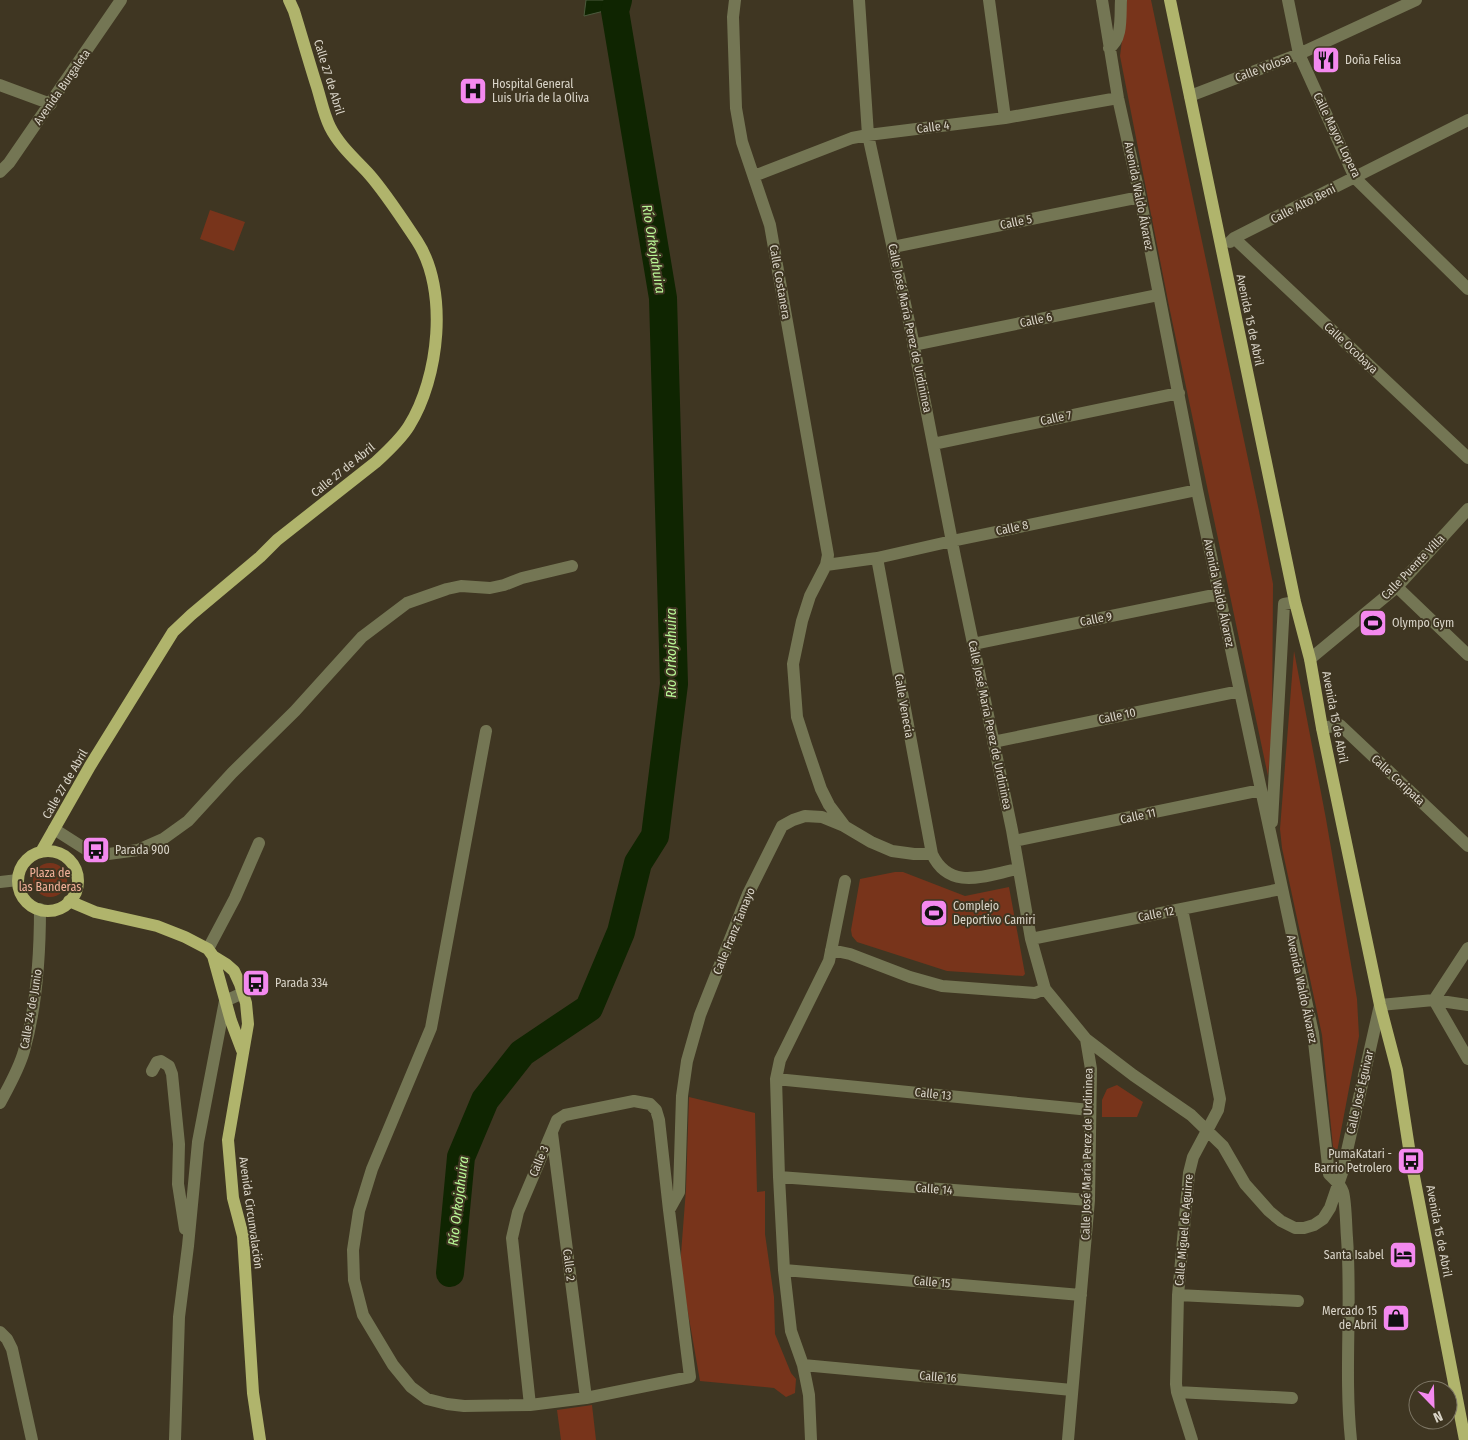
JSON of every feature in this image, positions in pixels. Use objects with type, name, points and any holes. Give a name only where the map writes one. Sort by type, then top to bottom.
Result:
[{"type":"main road","name":"Calle 27 de Abril","points":[[42,852],[90,766],[173,632],[278,540],[376,462],[390,449],[409,426],[422,401],[433,360],[436,329],[434,286],[428,262],[418,242],[369,174],[352,157],[330,127],[289,0]]},
{"type":"main road","name":"Avenida 15 de Abril","points":[[1170,0],[1295,602],[1310,659],[1322,728],[1380,1005],[1396,1070],[1413,1171],[1465,1440]]},
{"type":"main road","points":[[42,852],[60,853],[74,866],[77,875],[74,894],[69,901],[56,909],[40,909],[31,905],[24,899],[19,890],[20,870],[32,855],[42,852]]},
{"type":"main road","name":"Avenida Circunvalación","points":[[69,901],[95,912],[157,926],[185,936],[211,952],[234,971],[243,993],[248,1024],[228,1140],[234,1198],[243,1236],[253,1393],[260,1440]]},
{"type":"main road","name":"Avenida Circunvalación","points":[[211,952],[242,1050]]},
{"type":"street","name":"Avenida Burgaleta","points":[[0,172],[9,164],[121,0]]},
{"type":"street","name":"Calle Costanera","points":[[734,0],[736,108],[742,142],[770,225],[828,555],[826,565]]},
{"type":"street","name":"Calle José María Perez de Urdininea","points":[[859,0],[868,135],[893,247],[1014,841],[1031,939],[1045,989],[1086,1039],[1091,1069],[1089,1200],[1068,1440]]},
{"type":"street","points":[[989,0],[1005,118]]},
{"type":"street","name":"Avenida Waldo Álvarez","points":[[1102,0],[1118,98],[1140,197],[1219,594],[1313,1033],[1329,1174],[1343,1192],[1348,1251],[1347,1381],[1351,1440]]},
{"type":"street","points":[[1109,48],[1115,44],[1118,38],[1121,0]]},
{"type":"street","name":"Calle Mayor Lopera","points":[[1288,0],[1299,54],[1355,178],[1468,288]]},
{"type":"street","name":"Calle Yolosa","points":[[1190,96],[1299,54],[1416,0]]},
{"type":"street","points":[[0,85],[51,104]]},
{"type":"street","name":"Calle 4","points":[[754,176],[852,138],[1005,118],[1118,98]]},
{"type":"street","name":"Calle Alto Beni","points":[[1221,250],[1234,238],[1468,120]]},
{"type":"street","name":"Calle 5","points":[[893,247],[1140,197]]},
{"type":"street","name":"Calle Ocobaya","points":[[1234,238],[1468,458]]},
{"type":"street","name":"Calle 6","points":[[913,345],[1158,295]]},
{"type":"street","name":"Calle 7","points":[[933,444],[1179,393]]},
{"type":"street","name":"Calle 8","points":[[826,565],[877,558],[1198,490]]},
{"type":"street","name":"Calle Puente Villa","points":[[1310,659],[1397,587],[1468,509]]},
{"type":"street","name":"Calle Venecia","points":[[877,558],[932,854]]},
{"type":"street","points":[[826,565],[810,596],[802,621],[794,664],[797,717],[825,797],[844,826]]},
{"type":"street","points":[[54,829],[90,852],[101,855],[138,850],[163,840],[188,821],[232,773],[295,711],[362,637],[393,612],[407,603],[446,589],[461,586],[490,588],[572,566]]},
{"type":"street","points":[[1397,587],[1468,654]]},
{"type":"street","name":"Calle 9","points":[[973,644],[1219,594]]},
{"type":"street","points":[[1271,840],[1284,604],[1295,602]]},
{"type":"street","name":"Calle 10","points":[[993,742],[1240,691]]},
{"type":"street","name":"Calle Coripata","points":[[1322,728],[1340,725],[1468,846]]},
{"type":"street","points":[[486,732],[431,1028],[427,1042],[402,1094],[372,1168],[359,1211],[353,1250],[354,1280],[363,1315],[393,1365],[411,1387],[427,1399],[464,1406],[530,1405],[586,1398],[690,1377],[669,1210]]},
{"type":"street","name":"Calle 11","points":[[1014,841],[1261,790]]},
{"type":"street","name":"Calle Franz Tamayo","points":[[669,1210],[679,1192],[682,1096],[687,1061],[700,1015],[748,894],[782,826],[806,816],[822,817],[844,826],[871,842],[892,851],[932,854]]},
{"type":"street","points":[[211,952],[259,843]]},
{"type":"street","points":[[932,854],[936,864],[945,872],[967,879],[1018,869]]},
{"type":"street","points":[[0,882],[18,880]]},
{"type":"street","points":[[811,1440],[809,1395],[803,1365],[790,1331],[784,1270],[776,1079],[780,1060],[829,961],[845,881]]},
{"type":"street","name":"Calle 12","points":[[1031,939],[1281,888]]},
{"type":"street","name":"Calle 24 de Junio","points":[[0,1103],[16,1073],[24,1050],[40,955],[40,909]]},
{"type":"street","name":"Calle Miguel de Aguirre","points":[[1182,909],[1220,1099],[1218,1110],[1193,1157],[1189,1173],[1178,1295],[1177,1392],[1192,1440]]},
{"type":"street","points":[[1434,1000],[1468,948]]},
{"type":"street","points":[[831,950],[850,954],[910,977],[942,986],[1035,992],[1045,989]]},
{"type":"street","points":[[175,1440],[179,1317],[198,1142],[225,1001],[243,993]]},
{"type":"street","points":[[1380,1005],[1434,1000],[1468,1005]]},
{"type":"street","points":[[1434,1000],[1468,1059]]},
{"type":"street","name":"Calle José Eguivar","points":[[1086,1039],[1133,1075],[1191,1114],[1224,1146],[1251,1192],[1281,1221],[1295,1228],[1304,1228],[1314,1225],[1323,1219],[1330,1208],[1342,1172],[1380,1005]]},
{"type":"street","points":[[152,1071],[157,1062],[161,1060],[169,1066],[172,1074],[178,1144],[178,1184],[188,1246]]},
{"type":"street","name":"Calle 13","points":[[776,1079],[1090,1110]]},
{"type":"street","name":"Calle 3","points":[[530,1405],[512,1238],[518,1212],[557,1120],[565,1114],[634,1101],[650,1104],[656,1110],[658,1120],[669,1210]]},
{"type":"street","name":"Calle 2","points":[[552,1133],[586,1398]]},
{"type":"street","name":"Calle 14","points":[[779,1177],[1089,1200]]},
{"type":"street","name":"Calle 15","points":[[784,1270],[1081,1295]]},
{"type":"street","points":[[1178,1295],[1298,1301]]},
{"type":"street","points":[[0,1332],[7,1339],[12,1349],[32,1440]]},
{"type":"street","name":"Calle 16","points":[[803,1365],[1072,1390]]},
{"type":"street","points":[[1177,1392],[1292,1398]]},
{"type":"green space","points":[[1127,0],[1151,0],[1273,584],[1272,730],[1268,776],[1169,306],[1120,56]]},
{"type":"green space","points":[[210,210],[245,222],[234,251],[200,239]]},
{"type":"green space","points":[[1294,651],[1326,819],[1357,999],[1359,1036],[1336,1157],[1334,1157],[1322,1035],[1282,848],[1280,829]]},
{"type":"green space","name":"Plaza de las Banderas","points":[[50,863],[62,868],[67,880],[62,892],[50,897],[38,892],[33,880],[38,868]]},
{"type":"green space","name":"Complejo Deportivo Camiri","points":[[903,872],[965,896],[1009,887],[1025,974],[1023,976],[947,971],[857,942],[852,936],[851,930],[860,879]]},
{"type":"green space","points":[[1117,1085],[1143,1102],[1137,1117],[1102,1117],[1102,1100],[1107,1089]]},
{"type":"green space","points":[[689,1097],[755,1113],[757,1192],[765,1191],[765,1234],[774,1297],[775,1334],[791,1373],[796,1379],[795,1393],[786,1397],[774,1388],[700,1381],[680,1267],[686,1189]]},
{"type":"green space","points":[[592,1405],[596,1440],[561,1440],[557,1410]]},
{"type":"shaded area","points":[[586,0],[625,0],[624,6],[584,16]]},
{"type":"waterway","name":"Río Orkojahuira","points":[[450,1273],[461,1157],[485,1100],[522,1053],[589,1008],[621,932],[638,863],[655,836],[674,684],[663,298],[615,11],[618,0]]},
{"type":"place","name":"Doña Felisa","points":[[1326,60]]},
{"type":"place","name":"Hospital General Luis Uría de la Oliva","points":[[473,91]]},
{"type":"place","name":"Olympo Gym","points":[[1373,623]]},
{"type":"place","name":"Parada 900","points":[[96,850]]},
{"type":"place","name":"Complejo Deportivo Camiri","points":[[934,913]]},
{"type":"place","name":"Parada 334","points":[[256,983]]},
{"type":"place","name":"PumaKatari - Barrio Petrolero","points":[[1411,1161]]},
{"type":"place","name":"Santa Isabel","points":[[1403,1255]]},
{"type":"place","name":"Mercado 15 de Abril","points":[[1396,1318]]}]
